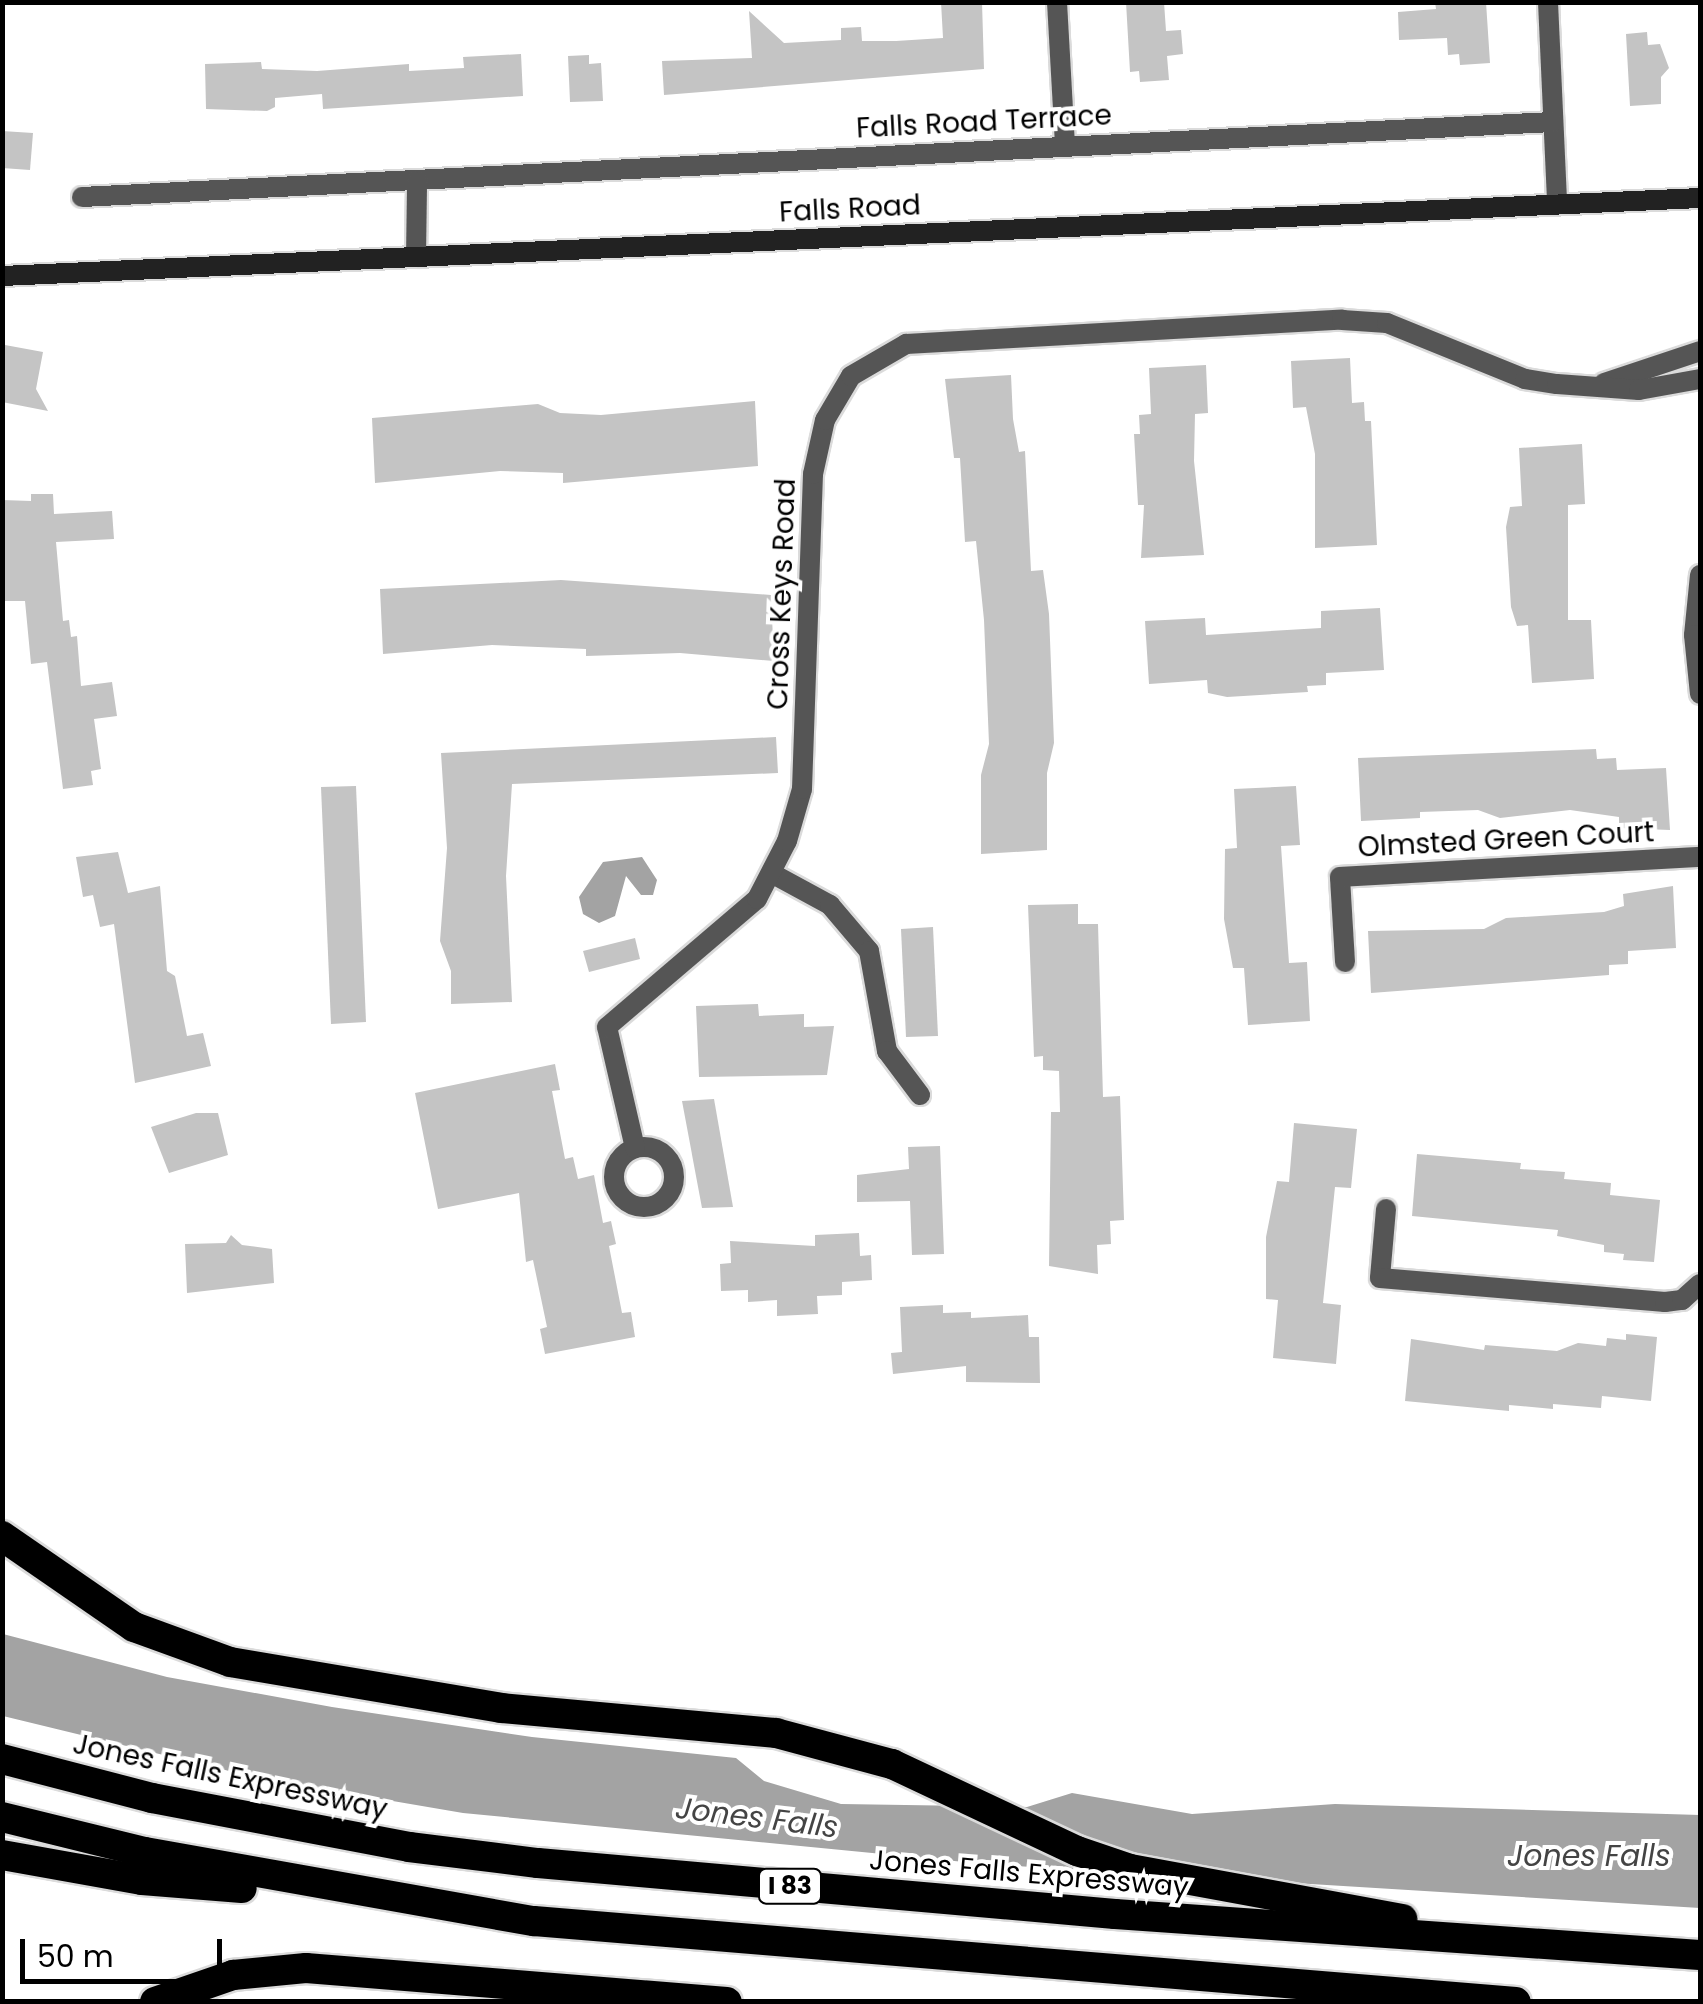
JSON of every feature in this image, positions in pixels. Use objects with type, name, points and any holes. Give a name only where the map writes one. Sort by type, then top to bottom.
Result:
[{"type":"highway","points":[[2,1536],[134,1627],[230,1662],[500,1708],[738,1727],[892,1764],[1077,1851],[1177,1881],[1588,1951]]},
{"type":"highway","name":"Jones Falls Expressway","points":[[2,1759],[152,1798],[409,1847],[685,1878],[1588,1951],[1700,1955]]},
{"type":"highway","name":"I 83","points":[[2,1817],[400,1902],[639,1933],[1516,2002]]},
{"type":"highway","points":[[2,1855],[142,1880],[400,1902]]},
{"type":"highway","points":[[155,2002],[233,1974],[306,1968],[727,2002]]},
{"type":"main road","name":"Falls Road","points":[[2,276],[1700,198]]},
{"type":"street","points":[[1057,2],[1065,146]]},
{"type":"street","points":[[1548,2],[1557,204]]},
{"type":"street","name":"Falls Road Terrace","points":[[82,197],[1553,122]]},
{"type":"street","points":[[416,257],[417,182]]},
{"type":"street","name":"Cross Keys Road","points":[[635,1148],[607,1028],[727,930],[772,874],[802,788],[812,474],[838,390],[875,361],[906,344],[1342,320],[1387,322],[1526,378],[1640,390],[1700,379]]},
{"type":"street","name":"Cross Keys Road","points":[[1597,386],[1700,352]]},
{"type":"street","points":[[1700,574],[1694,635],[1700,694]]},
{"type":"street","name":"Olmsted Green Court","points":[[1345,962],[1340,877],[1700,857]]},
{"type":"street","points":[[772,874],[830,904],[869,951],[887,1051],[920,1095]]},
{"type":"street","points":[[1386,1208],[1380,1278],[1666,1302],[1682,1300],[1700,1284]]},
{"type":"water","points":[[642,857],[657,880],[653,895],[641,895],[626,876],[615,916],[599,923],[583,914],[579,897],[603,862]]},
{"type":"water","name":"Jones Falls","points":[[3,1634],[167,1677],[332,1707],[532,1737],[736,1758],[764,1781],[841,1804],[1027,1807],[1072,1793],[1192,1814],[1335,1804],[1700,1815],[1700,1908],[985,1864],[463,1813],[258,1778],[3,1716]]},
{"type":"building","points":[[941,2],[982,2],[984,69],[664,95],[662,61],[752,58],[749,11],[784,43],[841,40],[841,28],[861,27],[862,41],[896,41],[943,38]]},
{"type":"building","points":[[1126,2],[1164,2],[1166,31],[1181,30],[1183,54],[1167,56],[1169,80],[1140,82],[1139,71],[1130,72]]},
{"type":"building","points":[[1435,2],[1486,2],[1490,63],[1460,65],[1459,54],[1448,55],[1447,38],[1399,40],[1398,12],[1436,9]]},
{"type":"building","points":[[1647,32],[1648,45],[1660,44],[1669,68],[1661,77],[1661,104],[1630,106],[1626,34]]},
{"type":"building","points":[[521,54],[523,96],[323,109],[322,94],[275,98],[275,107],[267,111],[206,109],[205,64],[261,62],[262,69],[317,71],[409,64],[409,71],[464,68],[463,57]]},
{"type":"building","points":[[589,55],[589,64],[601,63],[603,101],[570,102],[568,56]]},
{"type":"building","points":[[2,131],[33,133],[30,170],[2,168]]},
{"type":"building","points":[[5,345],[43,352],[36,389],[48,411],[2,402]]},
{"type":"building","points":[[1350,358],[1352,403],[1364,402],[1365,421],[1371,421],[1377,545],[1315,548],[1315,454],[1306,407],[1293,408],[1291,361]]},
{"type":"building","points":[[1206,365],[1208,413],[1195,414],[1194,461],[1204,555],[1141,558],[1144,505],[1138,505],[1134,434],[1140,434],[1139,415],[1151,414],[1149,368]]},
{"type":"building","points":[[1011,375],[1019,452],[1025,451],[1031,571],[1043,570],[1049,614],[1054,743],[1047,773],[1047,850],[981,854],[981,775],[989,744],[984,620],[976,541],[965,542],[960,458],[954,458],[945,379]]},
{"type":"building","points":[[755,401],[758,466],[563,483],[563,473],[500,471],[375,483],[372,418],[538,404],[560,413],[601,415]]},
{"type":"building","points":[[1582,444],[1585,504],[1568,505],[1568,620],[1591,620],[1594,679],[1532,683],[1528,625],[1517,626],[1511,607],[1506,527],[1510,507],[1522,506],[1519,448]]},
{"type":"building","points":[[31,494],[53,494],[54,514],[112,511],[114,539],[56,542],[63,621],[69,620],[71,637],[77,636],[81,686],[112,682],[117,716],[94,719],[101,769],[91,771],[93,785],[63,789],[47,662],[31,664],[25,601],[2,601],[2,500],[31,501]]},
{"type":"building","points":[[561,580],[771,595],[774,661],[680,653],[586,656],[586,649],[492,645],[383,654],[380,589]]},
{"type":"building","points":[[1380,608],[1384,670],[1326,673],[1326,685],[1307,686],[1308,692],[1227,697],[1208,693],[1207,680],[1149,684],[1145,621],[1205,618],[1206,635],[1321,628],[1321,611]]},
{"type":"building","points":[[776,737],[778,773],[512,784],[506,876],[512,1002],[451,1004],[451,971],[440,941],[447,848],[441,753]]},
{"type":"building","points":[[1596,749],[1597,759],[1616,758],[1617,770],[1666,768],[1670,830],[1619,828],[1619,817],[1570,810],[1500,818],[1478,810],[1420,812],[1420,818],[1361,821],[1358,758]]},
{"type":"building","points":[[356,786],[366,1022],[331,1024],[321,787]]},
{"type":"building","points":[[1296,786],[1300,845],[1281,846],[1289,963],[1307,962],[1310,1021],[1248,1025],[1244,968],[1233,968],[1224,919],[1225,849],[1237,848],[1234,789]]},
{"type":"building","points":[[118,852],[128,893],[160,886],[167,971],[175,976],[187,1036],[203,1033],[211,1066],[135,1083],[114,924],[100,927],[93,895],[83,897],[76,857]]},
{"type":"building","points":[[1673,886],[1676,948],[1628,951],[1628,964],[1609,965],[1609,975],[1371,993],[1368,931],[1484,929],[1506,918],[1604,912],[1624,906],[1623,894]]},
{"type":"building","points":[[1078,904],[1078,924],[1098,924],[1103,1097],[1120,1096],[1124,1220],[1110,1221],[1111,1244],[1097,1245],[1098,1274],[1049,1266],[1051,1112],[1060,1112],[1059,1071],[1043,1070],[1043,1056],[1034,1057],[1028,905]]},
{"type":"building","points":[[933,927],[938,1036],[906,1037],[901,929]]},
{"type":"building","points":[[635,938],[640,959],[589,972],[583,951]]},
{"type":"building","points":[[758,1004],[759,1016],[804,1014],[804,1027],[834,1026],[827,1075],[699,1077],[696,1006]]},
{"type":"building","points":[[555,1064],[560,1090],[552,1091],[565,1159],[573,1157],[578,1179],[594,1175],[603,1223],[611,1221],[616,1244],[609,1246],[622,1313],[631,1312],[635,1337],[545,1354],[540,1329],[547,1327],[533,1260],[526,1262],[519,1193],[438,1209],[415,1093]]},
{"type":"building","points":[[714,1099],[733,1207],[702,1208],[682,1101]]},
{"type":"building","points":[[196,1113],[218,1113],[228,1155],[169,1173],[151,1127]]},
{"type":"building","points":[[1294,1123],[1357,1129],[1351,1188],[1335,1187],[1323,1303],[1341,1305],[1336,1364],[1273,1358],[1278,1300],[1266,1299],[1266,1237],[1277,1181],[1289,1182]]},
{"type":"building","points":[[940,1146],[944,1254],[912,1255],[910,1201],[857,1202],[857,1175],[909,1169],[908,1147]]},
{"type":"building","points":[[1417,1154],[1521,1163],[1520,1169],[1565,1172],[1564,1179],[1611,1183],[1610,1195],[1660,1200],[1654,1262],[1623,1260],[1624,1254],[1604,1252],[1604,1245],[1557,1236],[1558,1230],[1412,1216]]},
{"type":"building","points":[[859,1233],[860,1256],[871,1255],[872,1280],[842,1282],[842,1295],[817,1296],[818,1314],[777,1316],[777,1300],[748,1302],[748,1290],[721,1291],[720,1264],[731,1263],[730,1241],[815,1246],[815,1235]]},
{"type":"building","points":[[231,1235],[242,1245],[272,1249],[274,1283],[187,1293],[185,1244],[226,1243]]},
{"type":"building","points":[[943,1305],[943,1313],[971,1312],[971,1318],[1028,1315],[1029,1337],[1039,1337],[1040,1383],[966,1382],[966,1366],[893,1374],[891,1353],[902,1352],[900,1307]]},
{"type":"building","points":[[1626,1334],[1657,1337],[1651,1401],[1602,1396],[1601,1408],[1509,1405],[1509,1411],[1405,1401],[1411,1339],[1484,1350],[1485,1345],[1557,1351],[1578,1343],[1606,1346],[1607,1338],[1626,1340]]}]
